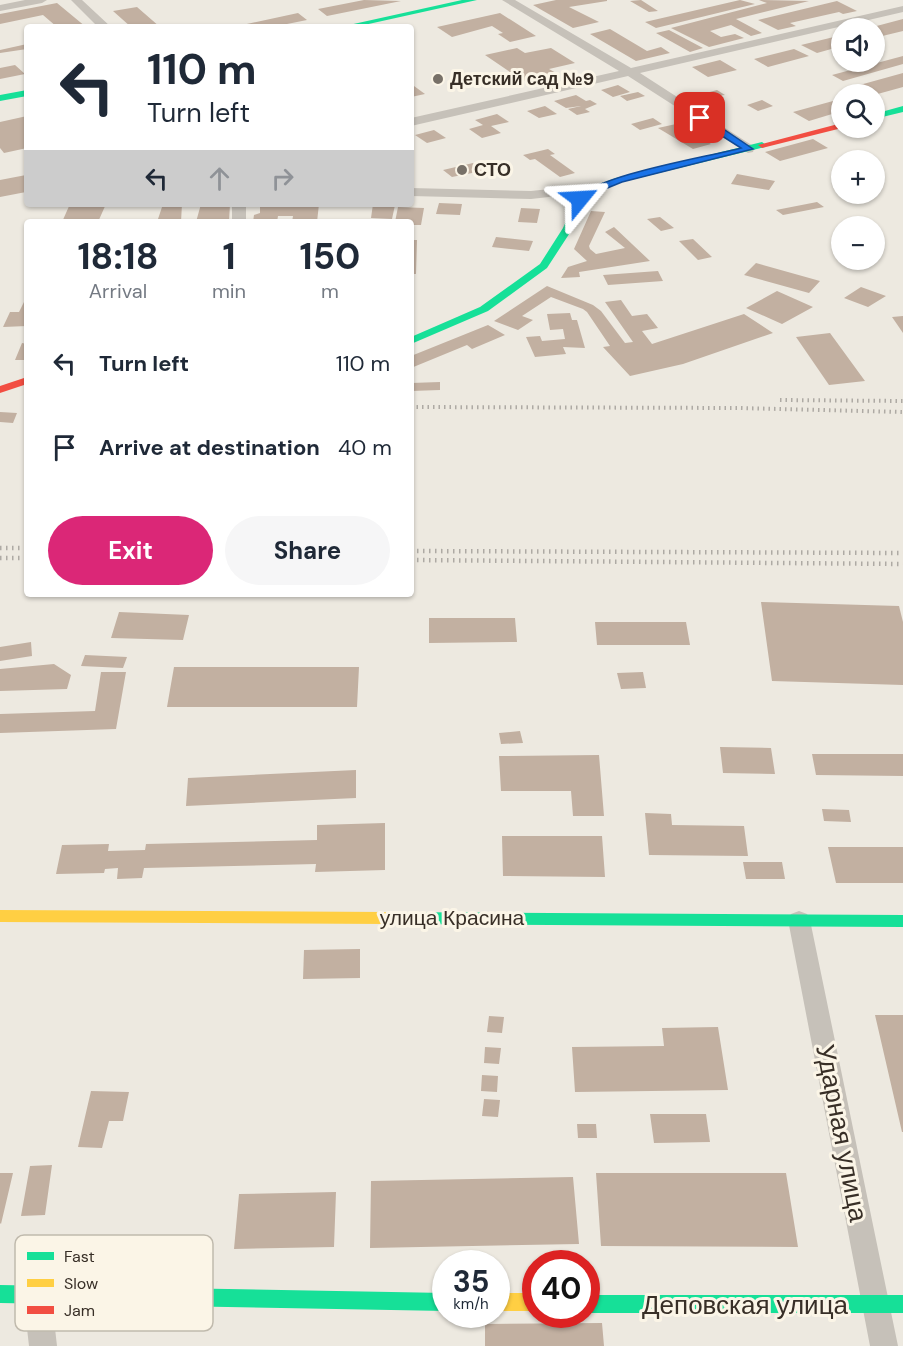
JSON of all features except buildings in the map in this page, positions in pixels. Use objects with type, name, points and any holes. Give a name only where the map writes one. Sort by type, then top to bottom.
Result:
[{"type":"street","points":[[0,8],[42,0]]},
{"type":"street","points":[[76,0],[102,24]]},
{"type":"street","points":[[358,24],[473,0]]},
{"type":"street","points":[[507,0],[630,72],[748,149]]},
{"type":"street","points":[[414,121],[903,9]]},
{"type":"street","points":[[0,98],[24,94]]},
{"type":"street","points":[[885,114],[903,109]]},
{"type":"street","points":[[414,340],[484,309],[544,266],[568,228],[580,199],[597,189],[619,180],[831,128]]},
{"type":"street","points":[[414,192],[531,195],[597,189]]},
{"type":"street","points":[[0,390],[24,381]]},
{"type":"street","name":"улица Красина","points":[[0,916],[903,921]]},
{"type":"street","name":"Ударная улица","points":[[799,920],[884,1346]]},
{"type":"street","points":[[0,1294],[15,1294]]},
{"type":"street","points":[[213,1297],[432,1302]]},
{"type":"street","name":"Деповская улица","points":[[600,1304],[903,1304]]},
{"type":"street","points":[[41,1331],[43,1346]]},
{"type":"railway","points":[[780,400],[903,401]]},
{"type":"railway","points":[[414,407],[738,408],[903,412]]},
{"type":"railway","points":[[0,548],[24,548]]},
{"type":"railway","points":[[414,551],[903,553]]},
{"type":"railway","points":[[0,558],[24,558]]},
{"type":"railway","points":[[414,560],[903,564]]},
{"type":"traffic: fast","points":[[358,24],[473,0]]},
{"type":"traffic: fast","points":[[0,98],[24,94]]},
{"type":"traffic: fast","points":[[885,114],[903,109]]},
{"type":"traffic: fast","points":[[414,340],[484,309],[544,266],[568,228],[580,199],[597,188],[619,180],[762,145]]},
{"type":"traffic: fast","points":[[386,918],[903,921]]},
{"type":"traffic: fast","points":[[0,1294],[15,1294]]},
{"type":"traffic: fast","points":[[213,1298],[432,1302]]},
{"type":"traffic: fast","points":[[600,1304],[903,1304]]},
{"type":"traffic: slow","points":[[0,916],[386,918]]},
{"type":"traffic: slow","points":[[510,1302],[522,1302]]},
{"type":"traffic: jam","points":[[762,145],[831,128]]},
{"type":"traffic: jam","points":[[0,390],[24,381]]},
{"type":"place","name":"Детский сад №9","points":[[438,79]]},
{"type":"place","name":"СТО","points":[[462,170]]},
{"type":"route","points":[[580,199],[619,180],[748,149],[700,118]]}]
